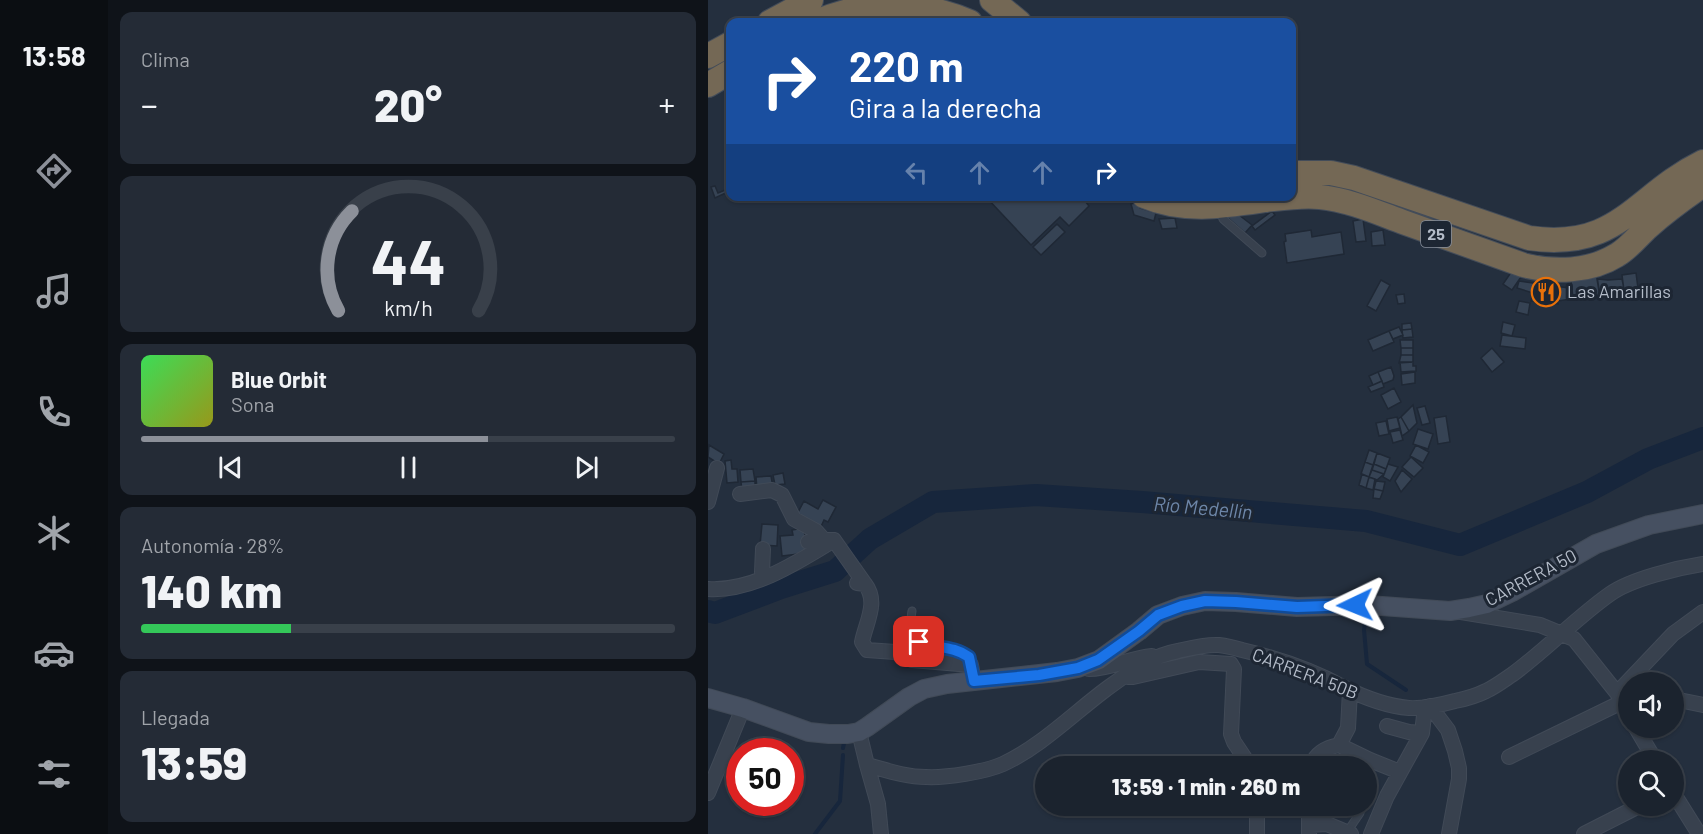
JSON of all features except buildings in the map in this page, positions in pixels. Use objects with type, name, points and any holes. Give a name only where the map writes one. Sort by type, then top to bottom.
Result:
[{"type":"highway","points":[[777,18],[811,0]]},
{"type":"highway","points":[[992,0],[1014,18]]},
{"type":"highway","points":[[827,18],[845,11],[877,4],[908,2],[940,8],[961,18]]},
{"type":"highway","points":[[708,56],[726,46]]},
{"type":"highway","points":[[708,85],[726,74]]},
{"type":"highway","name":"25","points":[[1296,173],[1331,173],[1354,178],[1529,238],[1548,241],[1587,237],[1605,230],[1621,221],[1672,179],[1703,162]]},
{"type":"highway","name":"25","points":[[1296,198],[1319,197],[1342,201],[1523,266],[1571,270],[1605,261],[1619,254],[1662,216],[1703,185]]},
{"type":"highway","name":"25","points":[[1156,201],[1182,207],[1259,201]]},
{"type":"main road","name":"CARRERA 50","points":[[859,732],[924,689],[947,684],[972,673],[1020,677],[1070,670],[1098,660],[1158,615],[1182,606],[1205,601],[1297,607],[1368,605],[1450,610],[1487,604],[1596,544],[1660,522],[1703,514]]},
{"type":"main road","points":[[708,698],[809,732],[848,734],[859,732]]},
{"type":"street","points":[[708,502],[717,468]]},
{"type":"street","points":[[740,494],[772,490],[782,495],[794,519],[829,540],[870,591],[873,601],[862,642],[867,650],[895,652],[912,660],[972,673]]},
{"type":"street","points":[[808,542],[829,540]]},
{"type":"street","points":[[708,589],[738,587],[764,577],[807,557],[829,540]]},
{"type":"street","points":[[763,549],[762,572],[764,577]]},
{"type":"street","name":"CARRERA 50B","points":[[867,765],[898,774],[925,777],[995,767],[1032,747],[1124,676],[1160,655],[1222,645],[1287,663],[1382,703],[1409,708],[1455,701],[1487,691],[1532,660],[1612,593],[1648,578],[1703,564]]},
{"type":"street","points":[[1450,610],[1540,626],[1562,633],[1574,639],[1618,693]]},
{"type":"street","points":[[1644,672],[1673,634],[1703,612]]},
{"type":"street","points":[[1070,670],[1097,669],[1141,657],[1160,655]]},
{"type":"street","points":[[1124,676],[1133,677],[1199,662],[1231,664],[1234,669],[1231,734],[1243,756]]},
{"type":"street","points":[[1339,745],[1348,728],[1350,691]]},
{"type":"street","points":[[1684,701],[1703,705]]},
{"type":"street","points":[[1509,757],[1618,702]]},
{"type":"street","points":[[1371,834],[1387,796],[1422,733],[1428,706]]},
{"type":"street","points":[[1428,706],[1448,730],[1459,768],[1449,834]]},
{"type":"street","points":[[708,793],[743,708]]},
{"type":"street","points":[[1388,726],[1422,733]]},
{"type":"street","points":[[859,732],[878,804],[881,834]]},
{"type":"street","points":[[1316,756],[1327,748],[1339,745],[1400,772]]},
{"type":"street","points":[[1684,810],[1699,834]]},
{"type":"street","points":[[1257,816],[1257,834]]},
{"type":"street","points":[[1584,834],[1619,816]]},
{"type":"street","points":[[1309,829],[1328,824],[1349,833]]},
{"type":"lane","points":[[1218,206],[1223,219],[1262,253]]},
{"type":"lane","points":[[912,611],[910,626],[919,642],[963,653],[969,657],[972,673]]},
{"type":"lane","points":[[1349,833],[1358,816]]},
{"type":"waterway","name":"Río Medellín","points":[[708,611],[715,613],[835,571],[870,539],[933,502],[1036,495],[1142,502],[1366,521],[1460,545],[1587,492],[1648,459],[1703,438]]},
{"type":"waterway","points":[[1366,616],[1364,630],[1367,664],[1406,690]]},
{"type":"waterway","points":[[843,748],[844,743]]},
{"type":"waterway","points":[[815,834],[840,801],[843,755]]},
{"type":"place","name":"Las Amarillas","points":[[1546,292]]},
{"type":"route","points":[[919,642],[948,648],[969,657],[974,681],[1039,675],[1078,668],[1098,660],[1158,615],[1205,601],[1297,607],[1355,605]]}]
